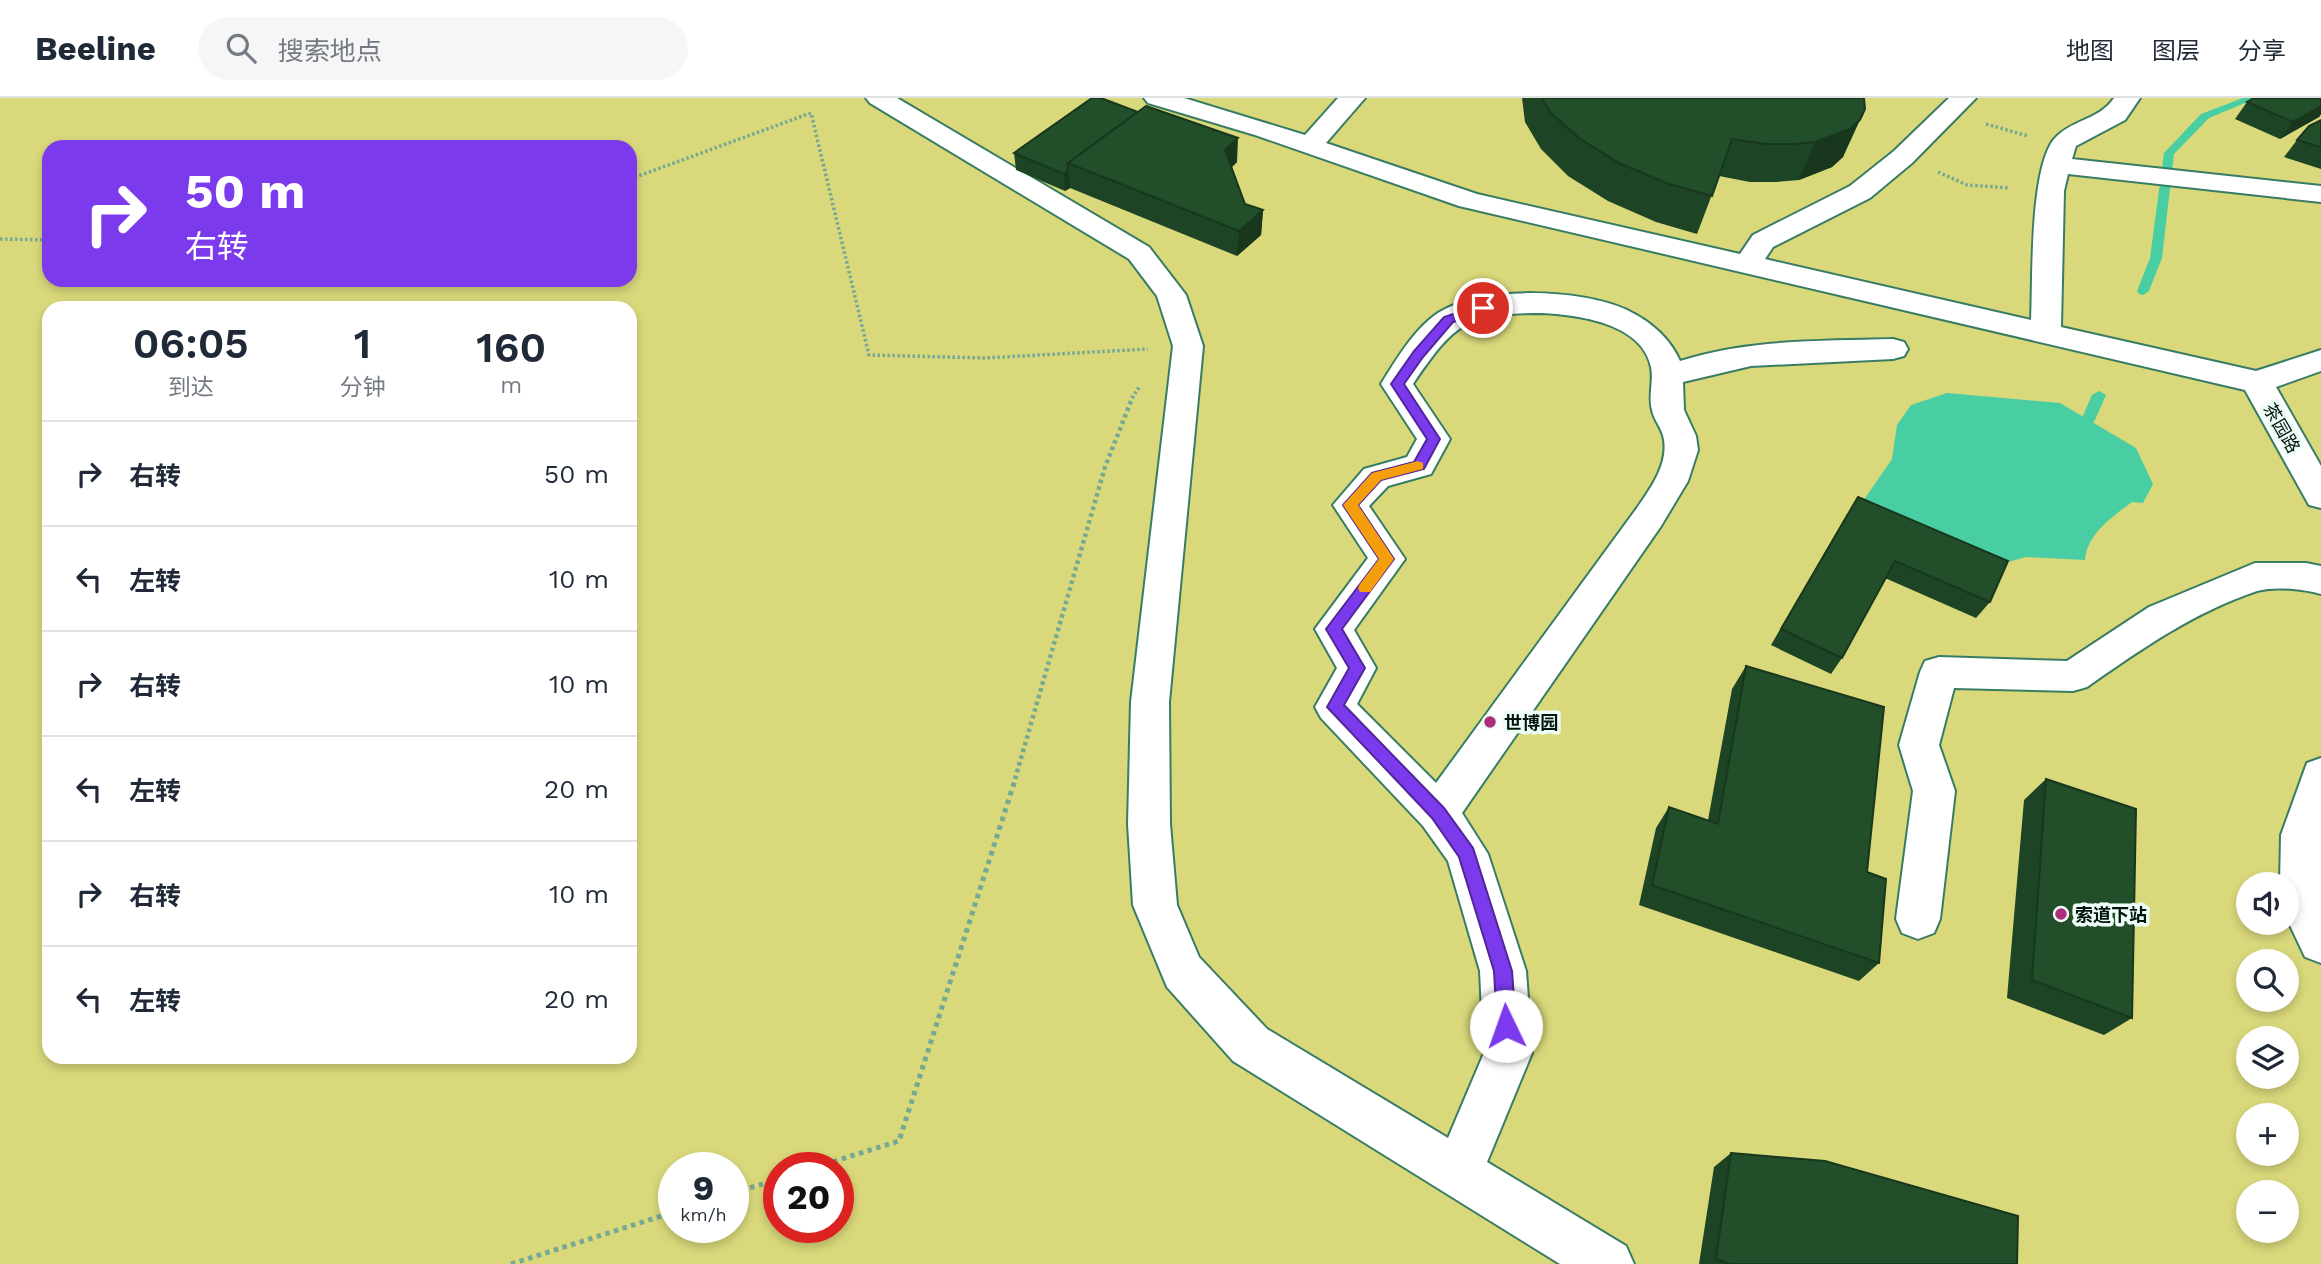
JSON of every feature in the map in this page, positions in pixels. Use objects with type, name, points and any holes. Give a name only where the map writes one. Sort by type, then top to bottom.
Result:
[{"type":"street","points":[[879,98],[1139,253],[1171,296],[1188,346],[1150,702],[1149,824],[1155,905],[1183,972],[1250,1045],[1608,1264]]},
{"type":"street","points":[[1157,98],[1469,200],[2257,382]]},
{"type":"street","points":[[1310,146],[1352,98]]},
{"type":"street","points":[[2046,334],[2067,140],[2116,115],[2127,98]]},
{"type":"street","points":[[1747,264],[1763,241],[1860,192],[1903,157],[1955,106]]},
{"type":"street","points":[[2062,167],[2321,194]]},
{"type":"street","points":[[1458,1172],[1508,1053],[1503,971],[1467,854],[1438,813],[1335,707],[1357,668],[1334,629],[1387,559],[1350,505],[1377,477],[1419,466],[1434,439],[1397,384],[1418,354],[1448,320],[1483,308],[1562,304],[1599,310],[1670,344],[1749,357]]},
{"type":"street","points":[[1438,813],[1649,517],[1675,476],[1681,441],[1667,406],[1670,375],[1660,351],[1638,328]]},
{"type":"street","points":[[1670,375],[1696,365],[1749,357],[1893,349]]},
{"type":"street","name":"茶园路","points":[[2321,360],[2257,382],[2321,496]]},
{"type":"street","points":[[1918,919],[1934,791],[1919,745],[1939,672],[2073,676],[2162,617],[2255,577],[2306,576],[2321,579]]},
{"type":"street","points":[[2321,775],[2302,835],[2302,904],[2321,942]]},
{"type":"path","points":[[1955,106],[2062,167]]},
{"type":"path","points":[[637,176],[811,113],[869,355],[985,358],[1188,346]]},
{"type":"path","points":[[1903,157],[1967,185],[2062,167]]},
{"type":"path","points":[[0,239],[42,240]]},
{"type":"path","points":[[854,1155],[899,1141],[1028,739],[1105,467],[1135,390],[1188,346]]},
{"type":"path","points":[[510,1264],[658,1217]]},
{"type":"shaded area","name":"世博园","points":[[0,98],[2321,98],[2321,1264],[0,1264]]},
{"type":"shaded area","points":[[1947,393],[2060,403],[2136,448],[2153,484],[2143,503],[2132,502],[2095,534],[2085,560],[2026,557],[1994,566],[1859,507],[1892,459],[1897,425],[1911,405]]},
{"type":"building","points":[[1092,98],[1101,98],[1138,112],[1068,163],[1068,170],[1064,174],[1014,153]]},
{"type":"building","points":[[1542,98],[1864,98],[1865,109],[1860,120],[1850,129],[1815,142],[1766,144],[1732,139],[1712,196],[1669,184],[1619,163],[1579,138],[1550,112]]},
{"type":"building","points":[[2254,98],[2321,98],[2321,106],[2293,122],[2247,102]]},
{"type":"building","points":[[1146,106],[1238,138],[1225,150],[1245,204],[1263,210],[1239,231],[1068,163]]},
{"type":"building","points":[[2321,120],[2321,147],[2297,140],[2309,126]]},
{"type":"building","points":[[1858,497],[2008,561],[1990,602],[1895,561],[1842,658],[1781,629]]},
{"type":"building","points":[[1746,666],[1884,707],[1867,872],[1886,879],[1879,963],[1652,885],[1669,807],[1718,824]]},
{"type":"building","name":"索道下站","points":[[2046,779],[2136,809],[2132,1018],[2032,980]]},
{"type":"building","points":[[1731,1153],[1825,1161],[2018,1216],[2017,1264],[1730,1264],[1716,1259]]},
{"type":"waterway","points":[[2143,291],[2156,258],[2169,153],[2205,116],[2252,98]]},
{"type":"waterway","points":[[2088,420],[2099,395]]},
{"type":"slow traffic","points":[[1365,588],[1387,559],[1350,505],[1377,477],[1418,466]]},
{"type":"place","name":"世博园","points":[[1490,722]]},
{"type":"place","name":"索道下站","points":[[2061,914]]},
{"type":"route","points":[[1483,308],[1448,320],[1418,354],[1397,384],[1434,439],[1419,466],[1377,477],[1350,505],[1387,559],[1334,629],[1357,668],[1335,707],[1438,813],[1467,854],[1503,971],[1506,1026]]}]
